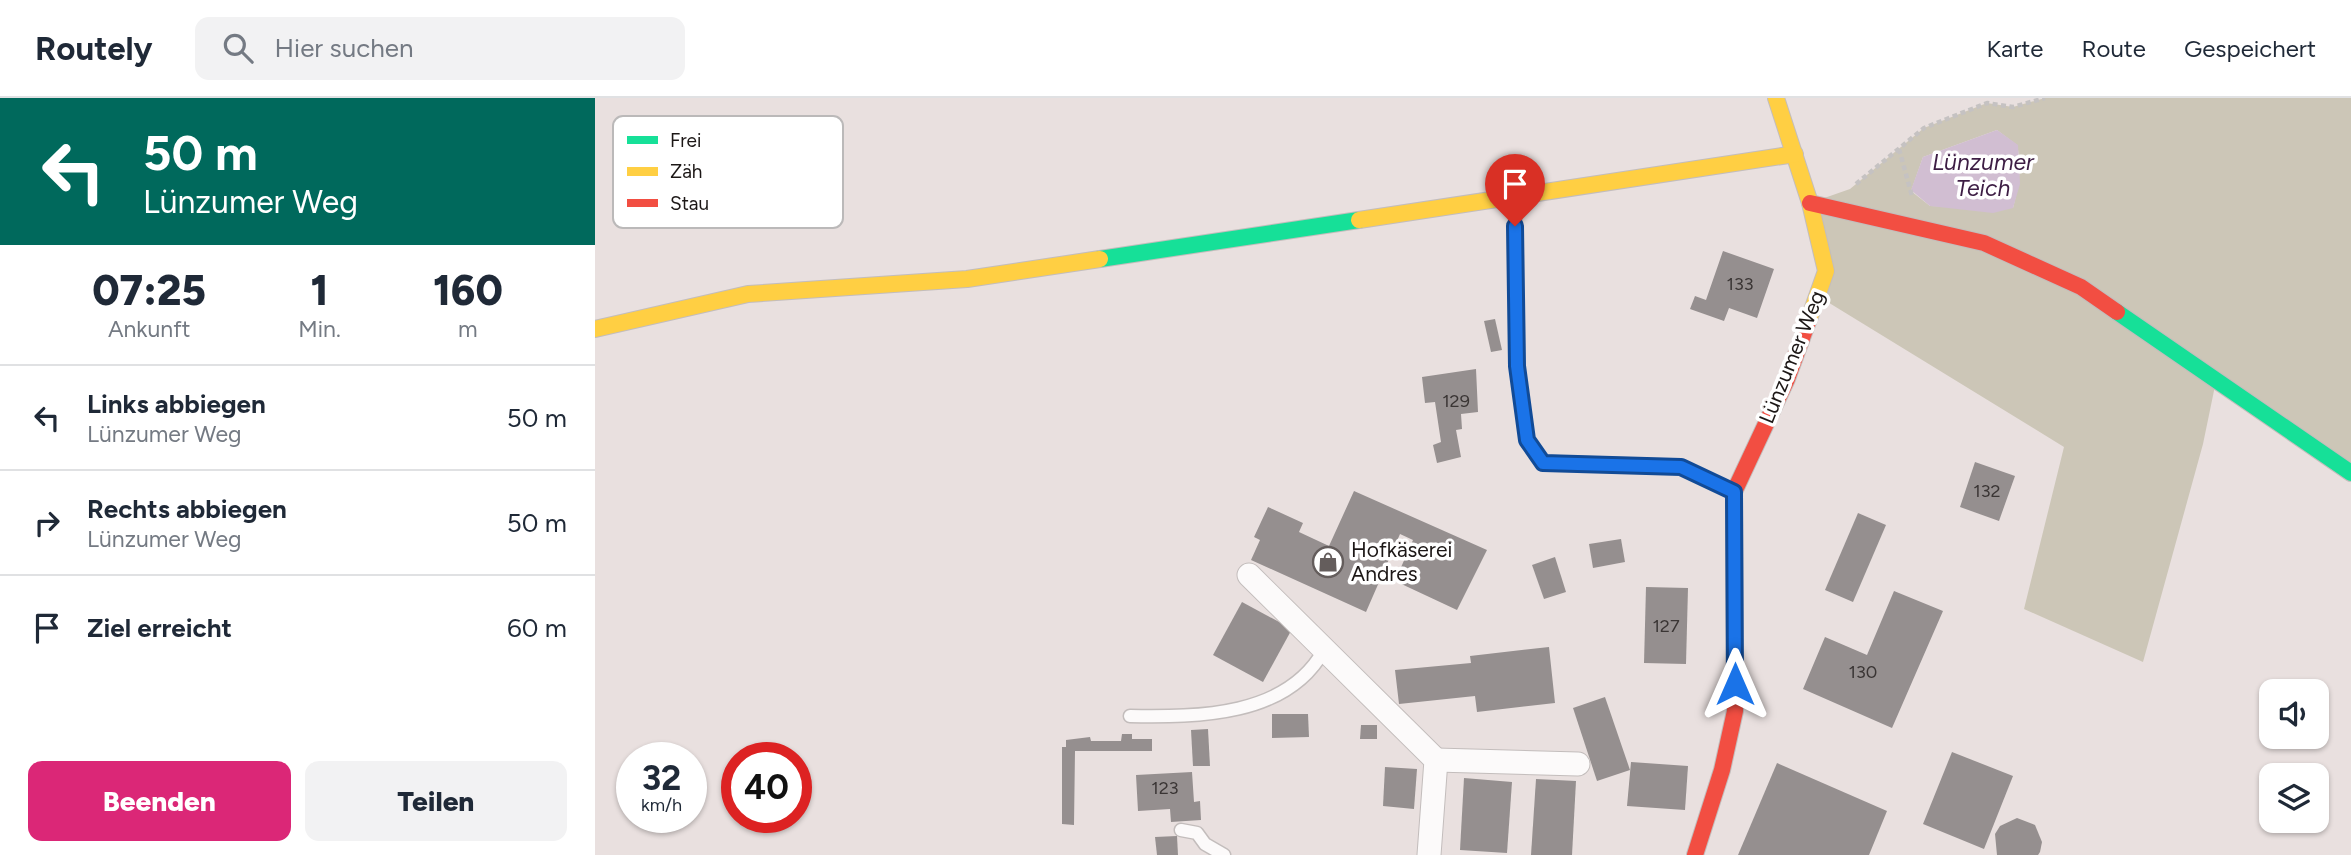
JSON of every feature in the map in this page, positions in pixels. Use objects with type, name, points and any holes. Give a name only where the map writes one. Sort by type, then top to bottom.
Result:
[{"type":"street","name":"Lünzumer Weg","points":[[1695,855],[1722,770],[1735,711],[1734,492],[1787,379],[1826,271],[1810,204],[1776,98]]},
{"type":"street","points":[[595,329],[748,294],[967,279],[1795,154]]},
{"type":"street","points":[[1810,204],[1984,243],[2081,287],[2351,473]]},
{"type":"street","points":[[1248,575],[1436,760],[1578,764]]},
{"type":"street","points":[[1429,855],[1436,760]]},
{"type":"lane","points":[[1515,198],[1517,366],[1527,440],[1543,463],[1681,467],[1734,492]]},
{"type":"lane","points":[[1130,716],[1192,715],[1263,702],[1284,692],[1313,670],[1324,650]]},
{"type":"lane","points":[[1181,830],[1198,833],[1205,844],[1224,855]]},
{"type":"path","points":[[1850,189],[1924,128],[1987,103],[2013,107],[2045,98]]},
{"type":"path","points":[[1899,149],[1920,228]]},
{"type":"shaded area","points":[[2045,98],[2351,98],[2351,473],[2216,381],[2203,444],[2143,662],[2024,609],[2064,447],[1826,301],[1810,203],[1850,189],[1924,128],[1987,103],[2013,107]],"holes":[[[1997,130],[2017,145],[2019,176],[2013,208],[1930,206],[1911,191],[1923,157]]]},
{"type":"water","name":"Lünzumer Teich","points":[[1997,130],[2018,145],[2020,184],[2013,208],[1993,213],[1930,206],[1911,190],[1923,157]]},
{"type":"building","points":[[1723,251],[1774,269],[1757,318],[1729,308],[1724,321],[1690,309],[1695,296],[1706,300]]},
{"type":"building","points":[[1495,319],[1502,350],[1491,352],[1484,321]]},
{"type":"building","points":[[1476,369],[1478,412],[1461,414],[1462,429],[1456,430],[1461,457],[1437,463],[1433,445],[1441,442],[1435,402],[1425,403],[1422,377]]},
{"type":"building","points":[[1975,462],[2015,476],[1999,521],[1960,507]]},
{"type":"building","points":[[1354,491],[1487,550],[1457,610],[1395,581],[1413,540],[1400,534],[1366,612],[1251,560],[1260,540],[1254,537],[1268,507],[1303,523],[1299,532],[1329,546]]},
{"type":"building","points":[[1858,513],[1886,525],[1853,602],[1825,590]]},
{"type":"building","points":[[1621,539],[1625,562],[1593,568],[1589,544]]},
{"type":"building","points":[[1555,557],[1566,592],[1544,599],[1532,565]]},
{"type":"building","points":[[1646,587],[1688,588],[1686,664],[1644,663]]},
{"type":"building","points":[[1894,591],[1943,611],[1892,728],[1803,689],[1825,637],[1867,655]]},
{"type":"building","points":[[1242,602],[1292,629],[1263,682],[1213,655]]},
{"type":"building","points":[[1549,647],[1555,703],[1477,712],[1475,696],[1399,704],[1395,670],[1471,663],[1470,656]]},
{"type":"building","points":[[1605,697],[1630,770],[1597,781],[1573,708]]},
{"type":"building","points":[[1272,714],[1308,714],[1309,737],[1272,738]]},
{"type":"building","points":[[1361,725],[1377,725],[1377,739],[1360,739]]},
{"type":"building","points":[[1208,729],[1210,766],[1193,766],[1191,730]]},
{"type":"building","points":[[1122,734],[1132,734],[1132,739],[1152,739],[1152,751],[1075,751],[1074,825],[1062,824],[1062,747],[1066,747],[1066,740],[1090,737],[1091,741],[1121,741]]},
{"type":"building","points":[[1952,752],[2013,776],[1984,849],[1923,824]]},
{"type":"building","points":[[1631,762],[1688,766],[1685,810],[1627,806]]},
{"type":"building","points":[[1777,763],[1887,811],[1869,855],[1738,855]]},
{"type":"building","points":[[1385,767],[1417,769],[1414,809],[1383,806]]},
{"type":"building","points":[[1192,772],[1194,802],[1200,801],[1201,820],[1171,822],[1170,809],[1138,811],[1136,775]]},
{"type":"building","points":[[1464,778],[1512,782],[1507,853],[1460,850]]},
{"type":"building","points":[[1536,779],[1576,781],[1572,855],[1531,855]]},
{"type":"building","points":[[2017,818],[2035,825],[2042,842],[2038,855],[1997,855],[1995,834],[2000,826]]},
{"type":"building","points":[[1177,836],[1178,855],[1157,855],[1155,837]]},
{"type":"traffic: fast","points":[[1100,259],[1359,220]]},
{"type":"traffic: fast","points":[[2117,312],[2351,473]]},
{"type":"traffic: slow","points":[[1776,98],[1810,203],[1826,271],[1809,319]]},
{"type":"traffic: slow","points":[[1359,220],[1795,154]]},
{"type":"traffic: slow","points":[[595,329],[748,294],[967,279],[1100,259]]},
{"type":"traffic: jam","points":[[1810,203],[1984,243],[2081,287],[2117,312]]},
{"type":"traffic: jam","points":[[1695,855],[1722,770],[1735,711],[1734,492],[1787,379],[1809,319]]},
{"type":"place","name":"Hofkäserei Andres","points":[[1328,562]]},
{"type":"route","points":[[1515,226],[1517,366],[1527,440],[1543,463],[1681,467],[1734,492],[1735,684]]}]
